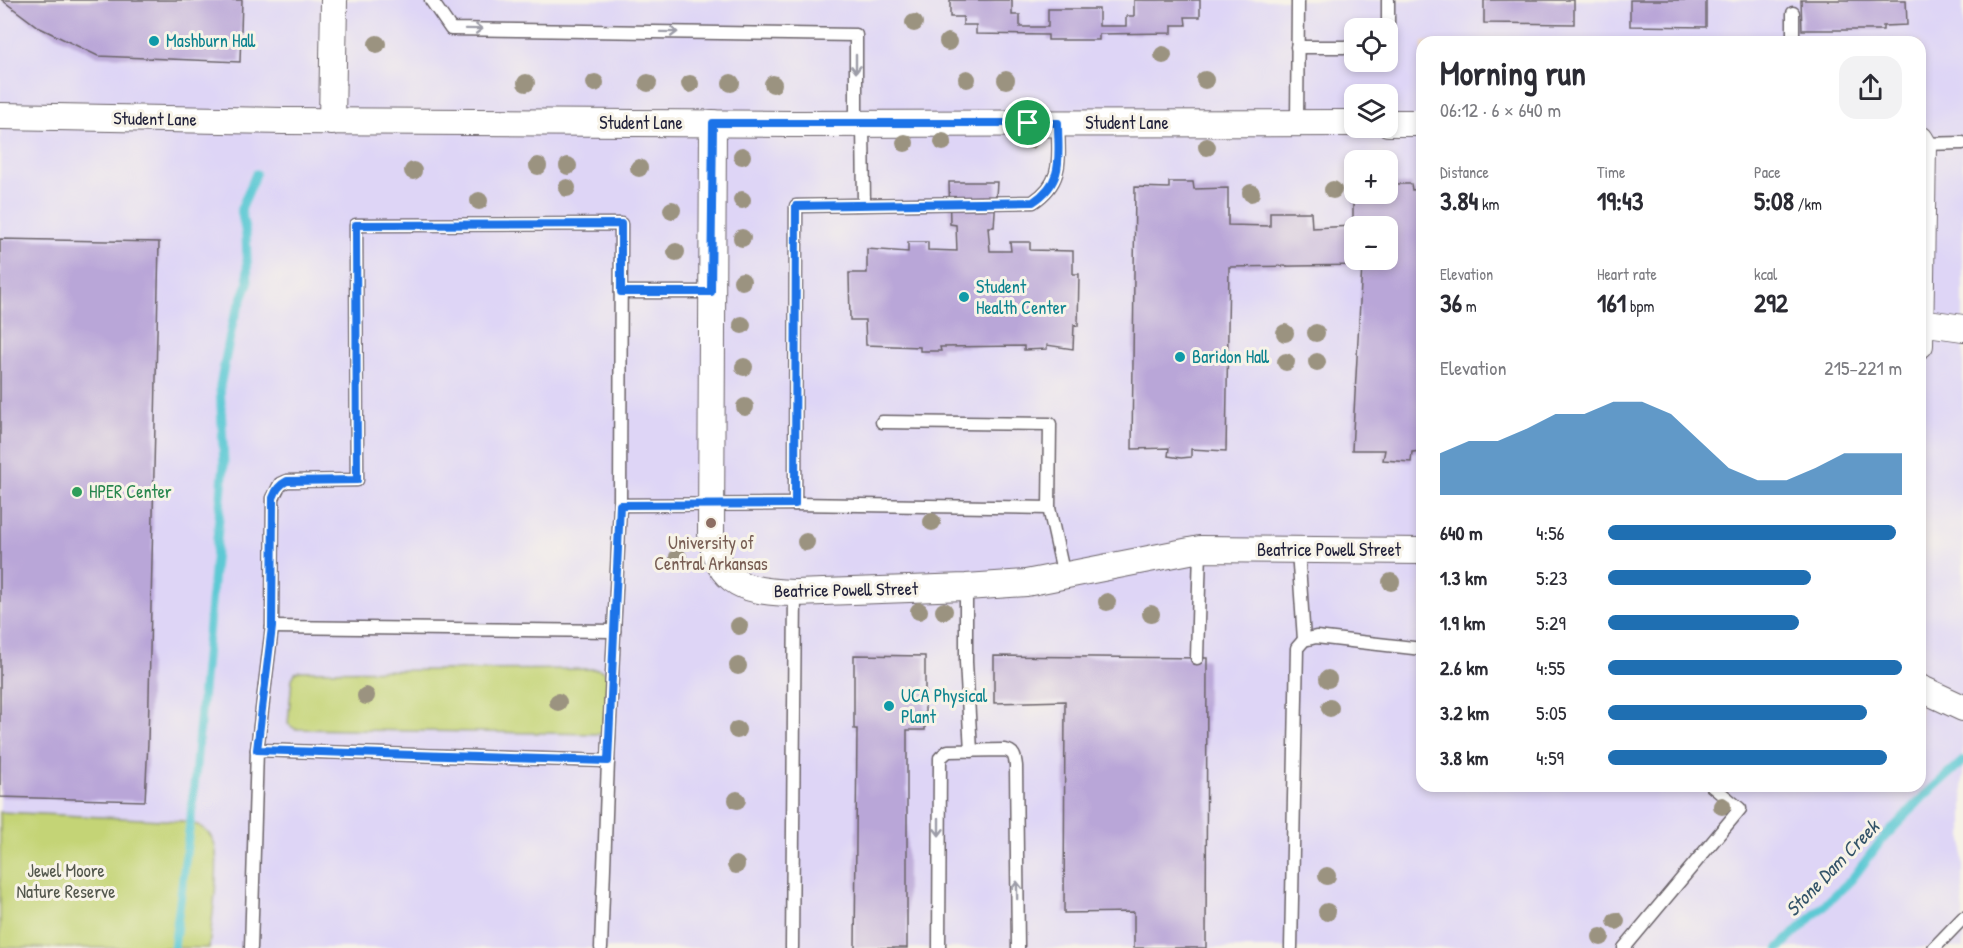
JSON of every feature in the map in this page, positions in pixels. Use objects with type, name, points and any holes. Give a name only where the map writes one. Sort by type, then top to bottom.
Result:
[{"type":"street","points":[[332,122],[334,0]]},
{"type":"street","name":"Student Lane","points":[[0,116],[332,122],[1344,123]]},
{"type":"street","name":"Beatrice Powell Street","points":[[713,123],[711,292],[713,552],[719,564],[739,584],[752,590],[768,593],[966,587],[1026,583],[1200,549],[1416,551]]},
{"type":"street","points":[[1398,123],[1416,123]]},
{"type":"street","points":[[1926,323],[1963,328]]},
{"type":"street","points":[[1926,691],[1963,708]]},
{"type":"lane","points":[[431,0],[452,29],[856,35],[864,204]]},
{"type":"lane","points":[[1297,123],[1298,0]]},
{"type":"lane","points":[[1388,0],[1388,18]]},
{"type":"lane","points":[[1792,36],[1793,13]]},
{"type":"lane","points":[[1298,46],[1344,47]]},
{"type":"lane","points":[[795,504],[796,206],[1033,202],[1046,193],[1054,181],[1058,165],[1058,123]]},
{"type":"lane","points":[[1926,142],[1963,143]]},
{"type":"lane","points":[[251,948],[257,750],[272,627],[273,498],[280,484],[287,481],[357,480],[356,225],[621,224],[620,505],[601,948]]},
{"type":"lane","points":[[621,292],[711,292]]},
{"type":"lane","points":[[882,422],[1050,424],[1049,508],[1064,576]]},
{"type":"lane","points":[[620,505],[795,504],[1049,508]]},
{"type":"lane","points":[[1197,658],[1200,549]]},
{"type":"lane","points":[[1298,550],[1304,640]]},
{"type":"lane","points":[[966,587],[966,662],[971,752]]},
{"type":"lane","points":[[792,948],[795,593]]},
{"type":"lane","points":[[272,627],[614,631]]},
{"type":"lane","points":[[1291,948],[1297,648],[1304,640],[1316,637],[1416,648]]},
{"type":"lane","points":[[257,750],[608,761]]},
{"type":"lane","points":[[939,948],[940,758],[948,751],[1004,750],[1014,756],[1018,948]]},
{"type":"lane","points":[[1624,948],[1740,809],[1719,792]]},
{"type":"lane","points":[[1934,948],[1963,918]]},
{"type":"shaded area","name":"University of Central Arkansas","points":[[0,0],[1963,0],[1963,948],[0,948]]},
{"type":"green space","points":[[598,669],[604,671],[607,677],[604,732],[602,734],[295,729],[288,724],[292,679],[299,671]]},
{"type":"green space","name":"Jewel Moore Nature Reserve","points":[[0,812],[182,821],[196,824],[204,829],[213,840],[216,861],[209,948],[0,948]]},
{"type":"building","name":"Mashburn Hall","points":[[2,0],[242,0],[240,62],[98,56],[38,27]]},
{"type":"building","points":[[950,0],[1012,0],[1012,15],[1020,15],[1020,27],[1048,27],[1048,9],[1099,9],[1099,26],[1126,26],[1126,16],[1134,16],[1134,0],[1200,0],[1200,17],[1185,17],[1186,25],[1172,25],[1172,33],[1099,34],[1099,40],[1048,40],[1048,35],[976,34],[976,25],[963,25],[963,17],[950,17]]},
{"type":"building","points":[[1484,0],[1574,0],[1574,24],[1484,23]]},
{"type":"building","points":[[1630,0],[1706,0],[1706,27],[1630,26]]},
{"type":"building","points":[[1801,0],[1906,0],[1907,25],[1883,26],[1883,30],[1802,30]]},
{"type":"building","name":"Student Health Center","points":[[949,182],[997,182],[994,227],[988,227],[990,251],[1011,251],[1010,242],[1030,242],[1030,250],[1073,251],[1073,274],[1079,274],[1078,326],[1074,325],[1073,349],[1047,345],[1047,349],[1024,350],[1024,346],[940,347],[941,351],[920,351],[920,347],[866,345],[865,320],[850,320],[849,273],[867,273],[867,249],[908,252],[908,242],[928,242],[928,250],[957,251],[956,225],[950,224]]},
{"type":"building","name":"Baridon Hall","points":[[1169,182],[1193,182],[1194,189],[1228,188],[1228,225],[1270,226],[1270,212],[1311,212],[1312,228],[1344,226],[1344,265],[1229,267],[1226,451],[1191,449],[1191,457],[1181,458],[1168,456],[1169,448],[1132,449],[1135,187],[1169,188]]},
{"type":"building","name":"Baridon Hall","points":[[1398,184],[1411,184],[1412,190],[1416,190],[1416,452],[1412,452],[1411,462],[1383,460],[1385,450],[1352,450],[1362,270],[1398,270],[1398,216],[1353,216],[1353,204],[1398,204]]},
{"type":"building","name":"HPER Center","points":[[0,239],[159,242],[145,801],[0,797]]},
{"type":"building","points":[[854,655],[925,656],[925,730],[907,730],[907,948],[855,948],[857,729],[854,729]]},
{"type":"building","points":[[994,656],[1207,658],[1206,948],[1134,948],[1134,912],[1064,913],[1065,701],[994,703]]},
{"type":"waterway","points":[[174,948],[192,808],[224,464],[220,386],[233,321],[248,284],[246,235],[241,209],[256,174]]},
{"type":"waterway","name":"Stone Dam Creek","points":[[1779,948],[1852,879],[1880,842],[1924,796],[1963,761]]},
{"type":"place","name":"Mashburn Hall","points":[[154,41]]},
{"type":"place","name":"Student Health Center","points":[[964,297]]},
{"type":"place","name":"Baridon Hall","points":[[1180,357]]},
{"type":"place","name":"HPER Center","points":[[77,492]]},
{"type":"place","name":"University of Central Arkansas","points":[[711,523]]},
{"type":"place","name":"UCA Physical Plant","points":[[889,706]]},
{"type":"route","points":[[713,123],[1028,123],[1058,123],[1058,165],[1054,181],[1046,193],[1033,202],[796,206],[795,504],[620,505],[608,761],[257,750],[272,627],[273,498],[280,484],[287,481],[357,480],[356,225],[621,224],[621,292],[711,292],[713,123]]}]
